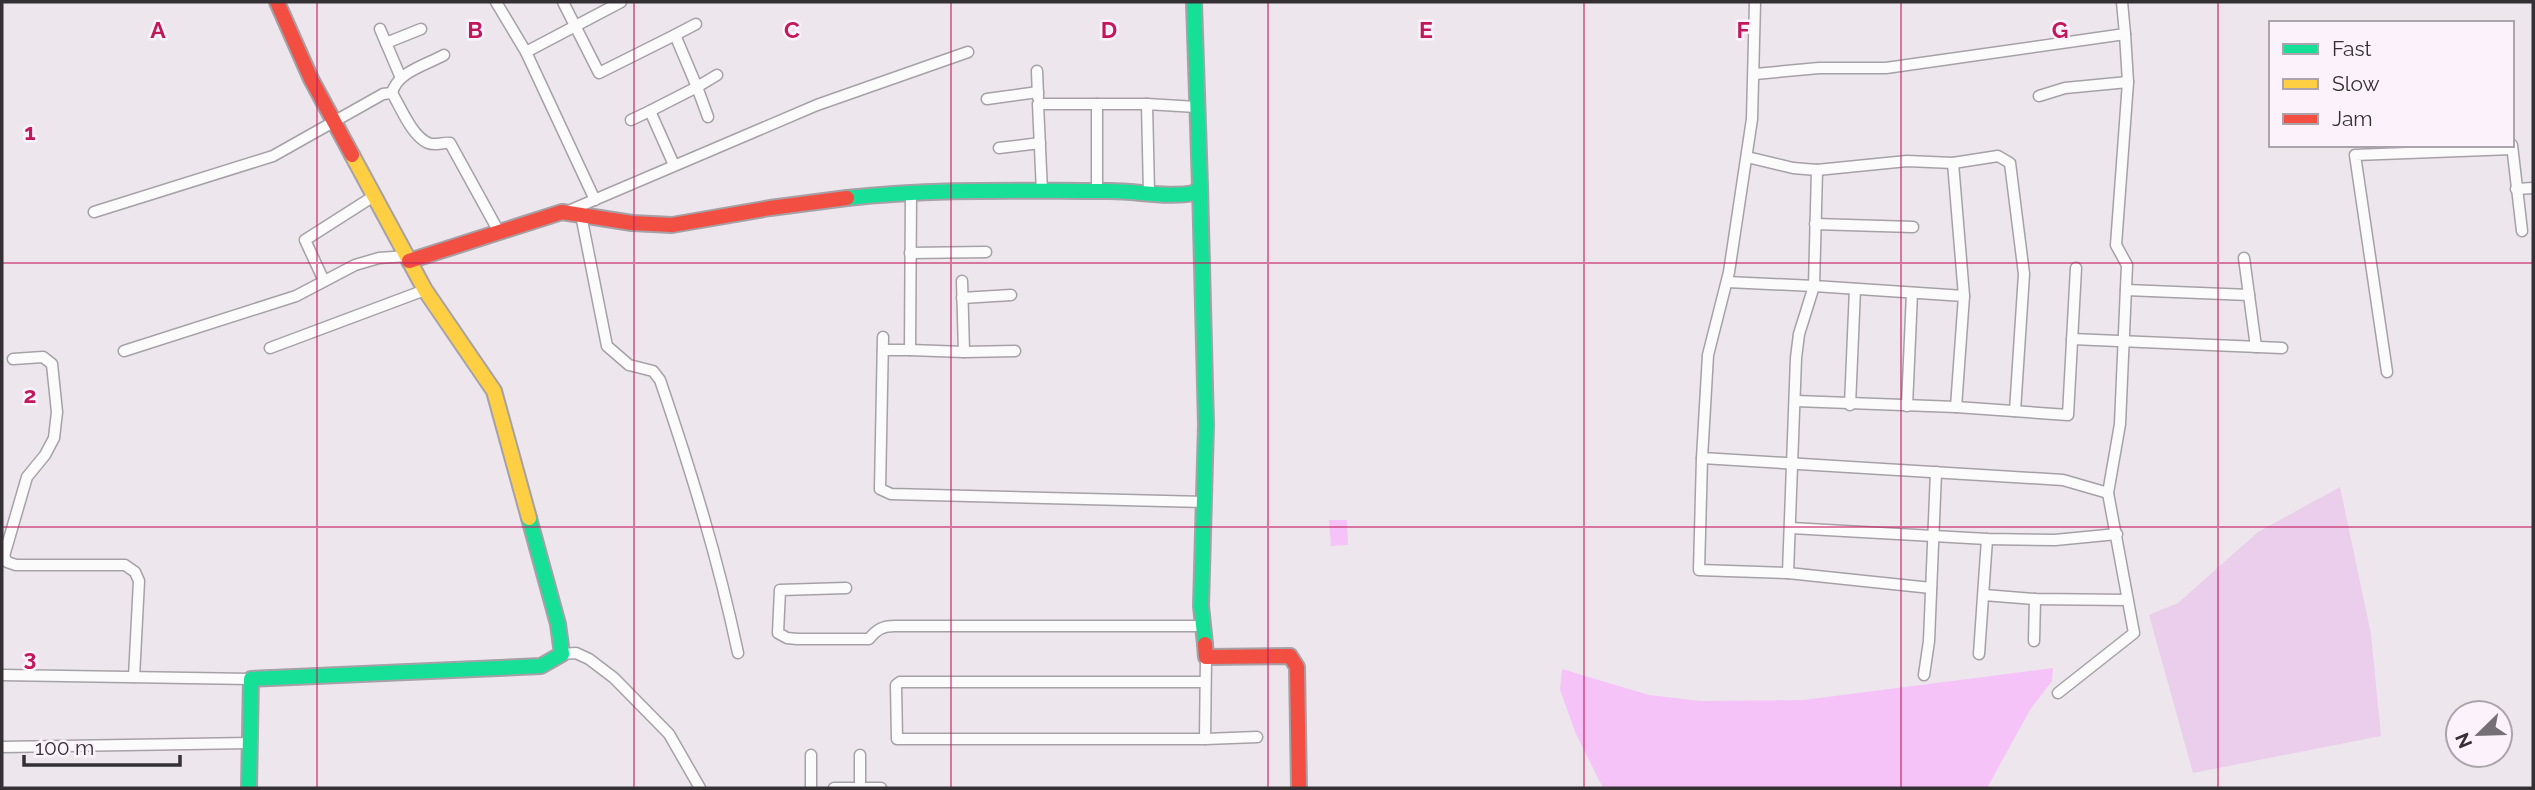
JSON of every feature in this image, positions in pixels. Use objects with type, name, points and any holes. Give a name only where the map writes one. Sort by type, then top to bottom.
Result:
[{"type":"street","points":[[277,2],[311,79],[425,290],[494,391],[558,624],[562,654]]},
{"type":"street","points":[[496,2],[526,52],[595,200]]},
{"type":"street","points":[[563,2],[599,73],[696,24]]},
{"type":"street","points":[[526,52],[621,2]]},
{"type":"street","points":[[1194,2],[1206,425],[1202,606],[1206,657],[1205,739]]},
{"type":"street","points":[[1755,2],[1755,74],[1747,157],[1727,282],[1708,355],[1699,570],[1788,573],[1931,588]]},
{"type":"street","points":[[2058,693],[2134,633],[2108,492],[2120,424],[2127,265],[2116,245],[2127,82],[2122,2]]},
{"type":"street","points":[[380,29],[401,78]]},
{"type":"street","points":[[386,43],[421,29]]},
{"type":"street","points":[[1755,74],[1819,68],[1885,68],[2125,34]]},
{"type":"street","points":[[675,35],[708,117]]},
{"type":"street","points":[[124,351],[296,296],[379,258],[408,259],[565,213],[817,105],[968,52]]},
{"type":"street","points":[[444,55],[401,78],[394,84],[392,93],[418,135],[426,142],[450,143],[499,232]]},
{"type":"street","points":[[1037,71],[1042,192]]},
{"type":"street","points":[[631,120],[717,75]]},
{"type":"street","points":[[2039,96],[2065,88],[2127,82]]},
{"type":"street","points":[[987,99],[1038,92]]},
{"type":"street","points":[[94,212],[273,156],[383,94],[392,93]]},
{"type":"street","points":[[1038,104],[1196,107]]},
{"type":"street","points":[[1097,104],[1097,191]]},
{"type":"street","points":[[1147,104],[1149,193]]},
{"type":"street","points":[[650,111],[674,165]]},
{"type":"street","points":[[999,148],[1040,143]]},
{"type":"street","points":[[2387,372],[2355,155],[2512,147],[2522,231]]},
{"type":"street","points":[[1747,157],[1793,168],[1817,170],[1907,161],[1953,163],[1998,156],[2010,163],[2024,275],[2015,411]]},
{"type":"street","points":[[1953,163],[1964,296],[1955,407]]},
{"type":"street","points":[[1788,573],[1799,334],[1814,286],[1817,170]]},
{"type":"street","points":[[565,213],[632,223],[672,225],[770,208],[911,192],[1097,191],[1183,195],[1195,193],[1200,186]]},
{"type":"street","points":[[2516,189],[2533,188]]},
{"type":"street","points":[[910,350],[911,192]]},
{"type":"street","points":[[324,281],[305,240],[374,196]]},
{"type":"street","points":[[581,215],[607,345],[629,365],[653,371],[660,380],[698,491],[722,576],[738,653]]},
{"type":"street","points":[[1815,224],[1913,227]]},
{"type":"street","points":[[910,253],[986,252]]},
{"type":"street","points":[[2244,258],[2256,347]]},
{"type":"street","points":[[1796,401],[1955,407],[2068,415],[2076,268]]},
{"type":"street","points":[[962,281],[964,352]]},
{"type":"street","points":[[1727,282],[1964,296]]},
{"type":"street","points":[[1850,405],[1856,289]]},
{"type":"street","points":[[270,348],[425,290]]},
{"type":"street","points":[[2126,290],[2249,295]]},
{"type":"street","points":[[1907,406],[1912,293]]},
{"type":"street","points":[[962,298],[1011,295]]},
{"type":"street","points":[[883,337],[880,489],[891,494],[1204,502]]},
{"type":"street","points":[[2071,339],[2281,348]]},
{"type":"street","points":[[883,350],[1015,351]]},
{"type":"street","points":[[13,359],[43,357],[52,364],[57,412],[54,438],[45,455],[27,477],[4,556],[7,562],[16,565],[125,565],[135,572],[139,581],[134,677]]},
{"type":"street","points":[[1702,458],[2063,480],[2108,492]]},
{"type":"street","points":[[1924,676],[1929,641],[1937,472]]},
{"type":"street","points":[[1791,528],[1987,539],[2055,540],[2117,534]]},
{"type":"street","points":[[1979,654],[1987,539]]},
{"type":"street","points":[[846,587],[780,590],[778,633],[797,639],[869,639],[884,626],[1203,626]]},
{"type":"street","points":[[1984,595],[2127,600]]},
{"type":"street","points":[[2034,641],[2035,598]]},
{"type":"street","points":[[2,675],[251,679],[541,666],[562,654],[576,653],[589,659],[614,678],[669,734],[700,788]]},
{"type":"street","points":[[1206,657],[1290,656],[1297,667],[1299,788]]},
{"type":"street","points":[[249,788],[251,679]]},
{"type":"street","points":[[1205,682],[900,682],[896,685],[898,740],[1257,737]]},
{"type":"street","points":[[2,747],[250,743]]},
{"type":"street","points":[[811,755],[811,788]]},
{"type":"street","points":[[860,755],[860,788]]},
{"type":"street","points":[[834,788],[881,788]]},
{"type":"shaded area","points":[[2340,487],[2371,634],[2381,736],[2193,773],[2149,615],[2178,603],[2258,532]]},
{"type":"shaded area","points":[[1329,520],[1347,520],[1348,545],[1331,546]]},
{"type":"shaded area","points":[[2053,668],[2052,681],[2030,710],[1987,788],[1603,788],[1576,734],[1560,690],[1562,669],[1649,695],[1701,701],[1803,700]]},
{"type":"traffic: fast","points":[[847,198],[978,191],[1109,191],[1174,195],[1195,193],[1200,186],[1194,2]]},
{"type":"traffic: fast","points":[[1200,186],[1206,425],[1201,606],[1205,644]]},
{"type":"traffic: fast","points":[[249,788],[251,679],[541,666],[562,654],[558,624],[529,518]]},
{"type":"traffic: slow","points":[[352,155],[425,290],[494,391],[529,518]]},
{"type":"traffic: jam","points":[[277,2],[311,79],[352,155]]},
{"type":"traffic: jam","points":[[409,261],[562,212],[632,223],[672,225],[847,198]]},
{"type":"traffic: jam","points":[[1205,644],[1206,657],[1290,656],[1297,667],[1299,788]]}]
